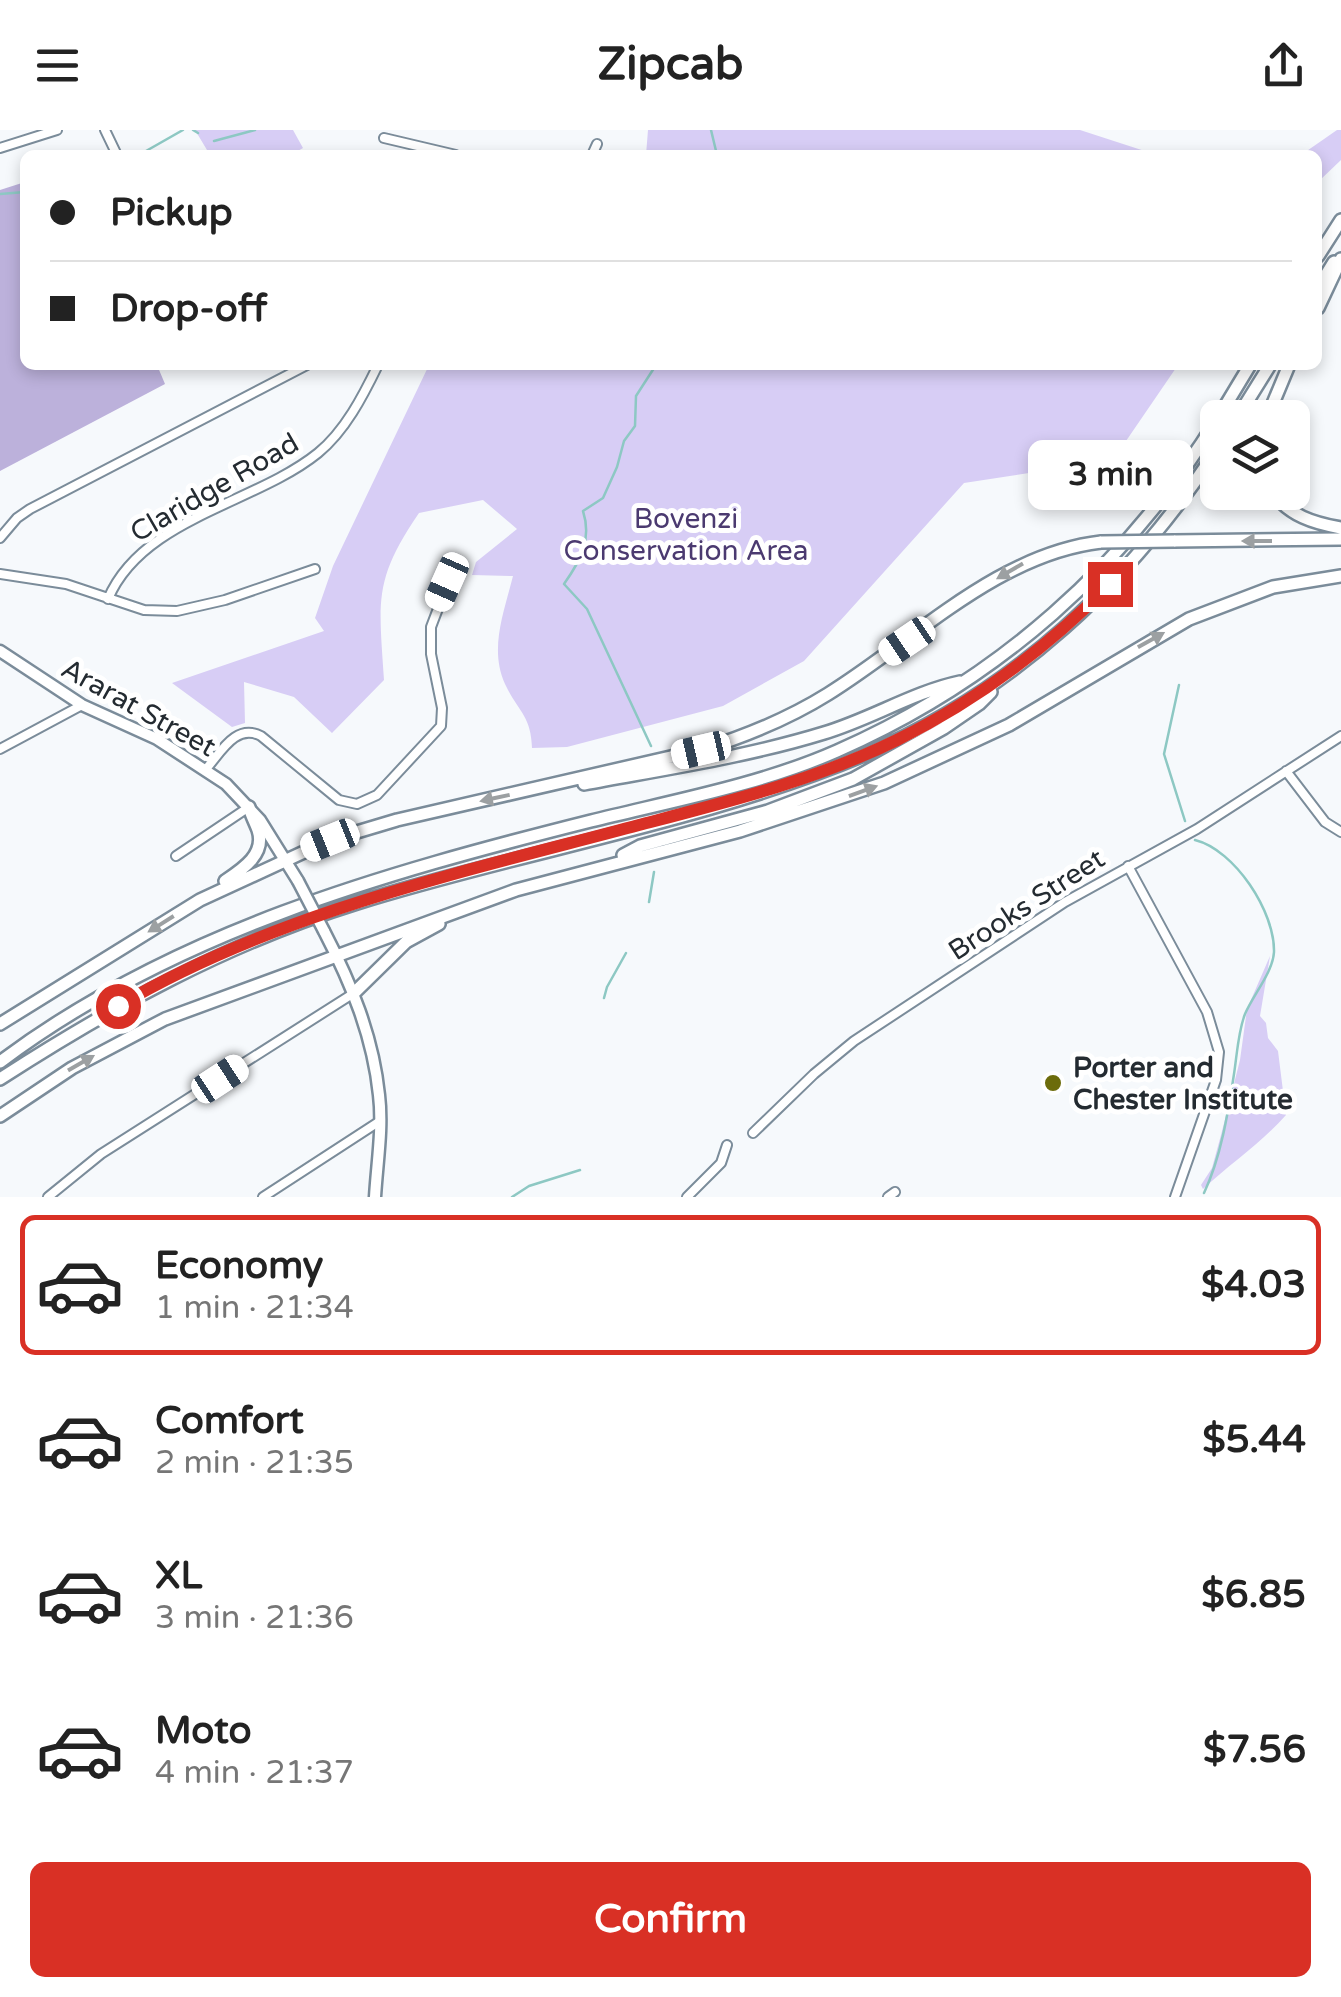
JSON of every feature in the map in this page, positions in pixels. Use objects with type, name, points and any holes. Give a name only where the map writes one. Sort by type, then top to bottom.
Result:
[{"type":"highway","points":[[1322,250],[1341,220]]},
{"type":"highway","points":[[1322,282],[1341,251]]},
{"type":"highway","points":[[1322,299],[1341,259]]},
{"type":"highway","points":[[1229,400],[1247,370]]},
{"type":"highway","points":[[1249,400],[1267,370]]},
{"type":"highway","points":[[1274,400],[1287,370]]},
{"type":"highway","points":[[0,1062],[59,1022],[153,968],[281,912],[430,863],[773,774],[835,752],[893,724],[970,680],[1026,638],[1102,569],[1168,491],[1200,444]]},
{"type":"highway","points":[[0,1079],[144,991],[272,933],[357,902],[791,782],[895,741],[975,697],[1049,642],[1110,584],[1180,504],[1200,475]]},
{"type":"highway","points":[[1289,510],[1300,517],[1341,528]]},
{"type":"highway","points":[[194,903],[330,840],[381,824],[701,750],[779,721],[831,692],[1015,567],[1060,548],[1102,542],[1341,540]]},
{"type":"highway","points":[[0,1115],[87,1060],[160,1022],[477,903],[740,831],[884,783],[1008,725],[1203,613],[1272,588],[1341,576]]},
{"type":"highway","points":[[602,866],[640,846],[768,810],[853,779],[903,753],[979,704],[1008,674]]},
{"type":"highway","points":[[541,788],[632,775],[790,743],[851,725],[937,687],[970,680]]},
{"type":"highway","points":[[0,1024],[245,867],[259,848],[258,831],[249,807]]},
{"type":"highway","points":[[354,992],[420,932],[477,903]]},
{"type":"highway","points":[[0,1034],[115,950]]},
{"type":"main road","name":"Ararat Street","points":[[0,651],[82,705],[157,739],[206,769],[249,807],[287,860],[354,992],[374,1063],[380,1121],[374,1197]]},
{"type":"street","points":[[0,148],[58,130]]},
{"type":"street","points":[[384,138],[430,150]]},
{"type":"street","points":[[594,150],[597,144]]},
{"type":"street","points":[[0,538],[16,518],[30,509],[297,370]]},
{"type":"street","name":"Claridge Road","points":[[108,598],[120,574],[144,550],[316,455],[348,418],[375,370]]},
{"type":"street","points":[[206,769],[237,735],[251,731],[339,800],[356,804],[377,795],[442,726],[430,635],[434,612],[455,564]]},
{"type":"street","points":[[0,574],[66,584],[144,610],[177,611],[225,600],[314,569]]},
{"type":"street","points":[[0,749],[82,705]]},
{"type":"street","name":"Brooks Street","points":[[753,1134],[847,1046],[1065,902],[1197,828],[1341,736]]},
{"type":"street","points":[[1286,772],[1325,822],[1341,832]]},
{"type":"street","points":[[176,856],[249,807]]},
{"type":"street","points":[[1128,866],[1207,1012],[1219,1052],[1216,1080],[1175,1197]]},
{"type":"street","points":[[48,1197],[102,1154],[354,992]]},
{"type":"street","points":[[263,1197],[380,1121]]},
{"type":"street","points":[[687,1197],[721,1163],[727,1145]]},
{"type":"green space","points":[[195,130],[293,130],[303,148],[300,150],[207,150]]},
{"type":"green space","points":[[648,130],[1080,130],[1142,150],[646,150]]},
{"type":"green space","points":[[1341,130],[1341,160],[1322,178],[1322,150],[1308,150]]},
{"type":"green space","name":"Bovenzi Conservation Area","points":[[427,370],[1175,370],[1113,460],[964,483],[804,661],[723,706],[567,747],[532,748],[526,721],[500,671],[498,644],[513,576],[472,575],[476,562],[517,529],[483,500],[419,513],[404,536],[382,592],[384,680],[332,733],[294,697],[244,682],[245,723],[232,727],[172,683],[324,631],[315,618],[333,566]]},
{"type":"green space","points":[[1270,956],[1260,1016],[1278,1051],[1286,1115],[1203,1189],[1201,1185],[1212,1168],[1240,1060],[1247,1009]]},
{"type":"shaded area","points":[[20,184],[20,370],[159,370],[165,384],[0,471],[0,190]]},
{"type":"waterway","points":[[148,150],[183,130]]},
{"type":"waterway","points":[[193,130],[198,133]]},
{"type":"waterway","points":[[214,141],[255,130]]},
{"type":"waterway","points":[[711,130],[716,150]]},
{"type":"waterway","points":[[0,194],[20,192]]},
{"type":"waterway","points":[[651,746],[587,609],[564,584],[583,549],[583,511],[603,498],[624,441],[635,426],[636,396],[653,370]]},
{"type":"waterway","points":[[1179,685],[1164,754],[1185,821]]},
{"type":"waterway","points":[[1195,840],[1224,856],[1250,885],[1268,919],[1274,952],[1243,1021],[1223,1135],[1204,1193]]},
{"type":"waterway","points":[[649,902],[654,872]]},
{"type":"waterway","points":[[604,998],[626,953]]},
{"type":"waterway","points":[[512,1197],[529,1186],[580,1170]]},
{"type":"place","name":"Porter and Chester Institute","points":[[1053,1083]]},
{"type":"route","points":[[118,1006],[211,958],[357,902],[725,803],[866,754],[975,697],[1049,642],[1110,584]]}]
